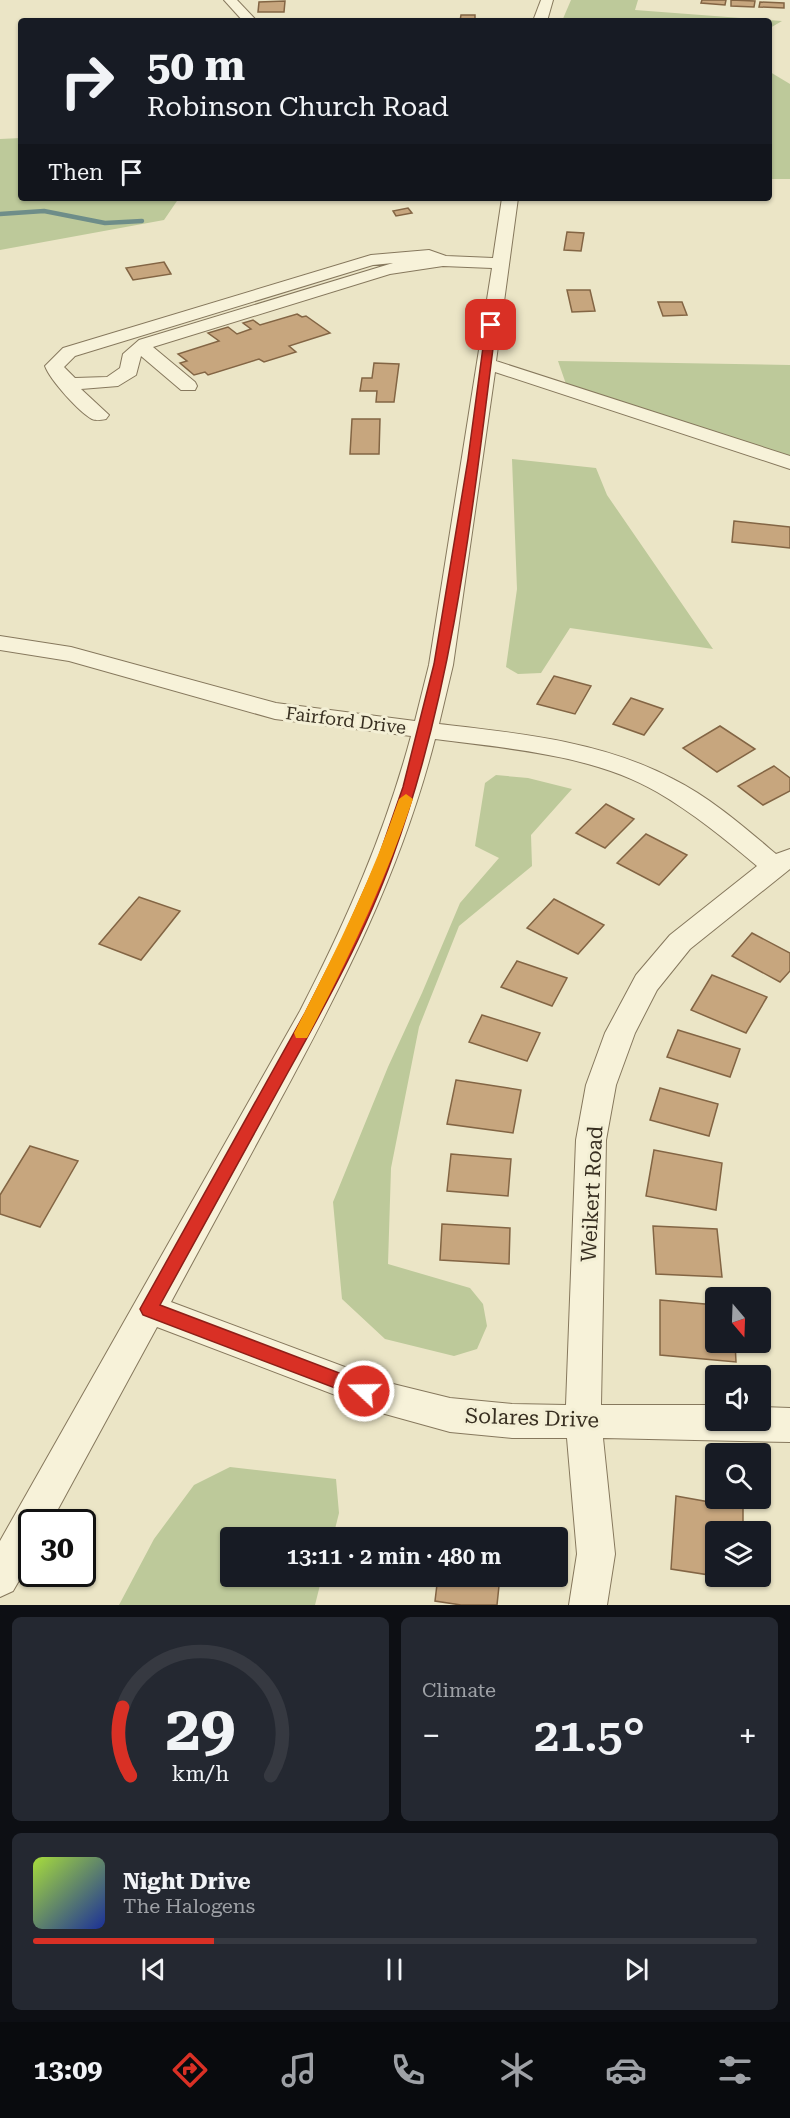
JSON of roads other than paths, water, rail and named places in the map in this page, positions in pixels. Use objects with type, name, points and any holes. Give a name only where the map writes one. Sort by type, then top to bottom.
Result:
[{"type":"street","points":[[230,0],[247,18]]},
{"type":"street","points":[[541,18],[547,0]]},
{"type":"street","points":[[0,1578],[312,1015],[351,938],[385,859],[410,787],[441,664],[510,201]]},
{"type":"street","points":[[99,416],[74,394],[69,384],[56,373],[54,366],[69,352],[371,260],[429,255],[443,261]]},
{"type":"street","points":[[69,384],[88,385],[117,379],[129,371],[132,354],[145,344],[378,271],[443,261],[500,263]]},
{"type":"street","points":[[141,347],[188,386]]},
{"type":"street","points":[[485,363],[790,463]]},
{"type":"street","name":"Fairford Drive","points":[[0,643],[71,654],[275,711],[563,750],[632,770],[665,785],[782,862]]},
{"type":"street","name":"Weikert Road","points":[[588,1605],[596,1554],[583,1420],[591,1140],[602,1085],[620,1033],[646,983],[680,942],[782,862]]},
{"type":"street","name":"Solares Drive","points":[[149,1309],[385,1398],[450,1415],[512,1421],[583,1420],[790,1425]]},
{"type":"waterway","points":[[0,214],[44,211],[105,223],[142,221]]}]
